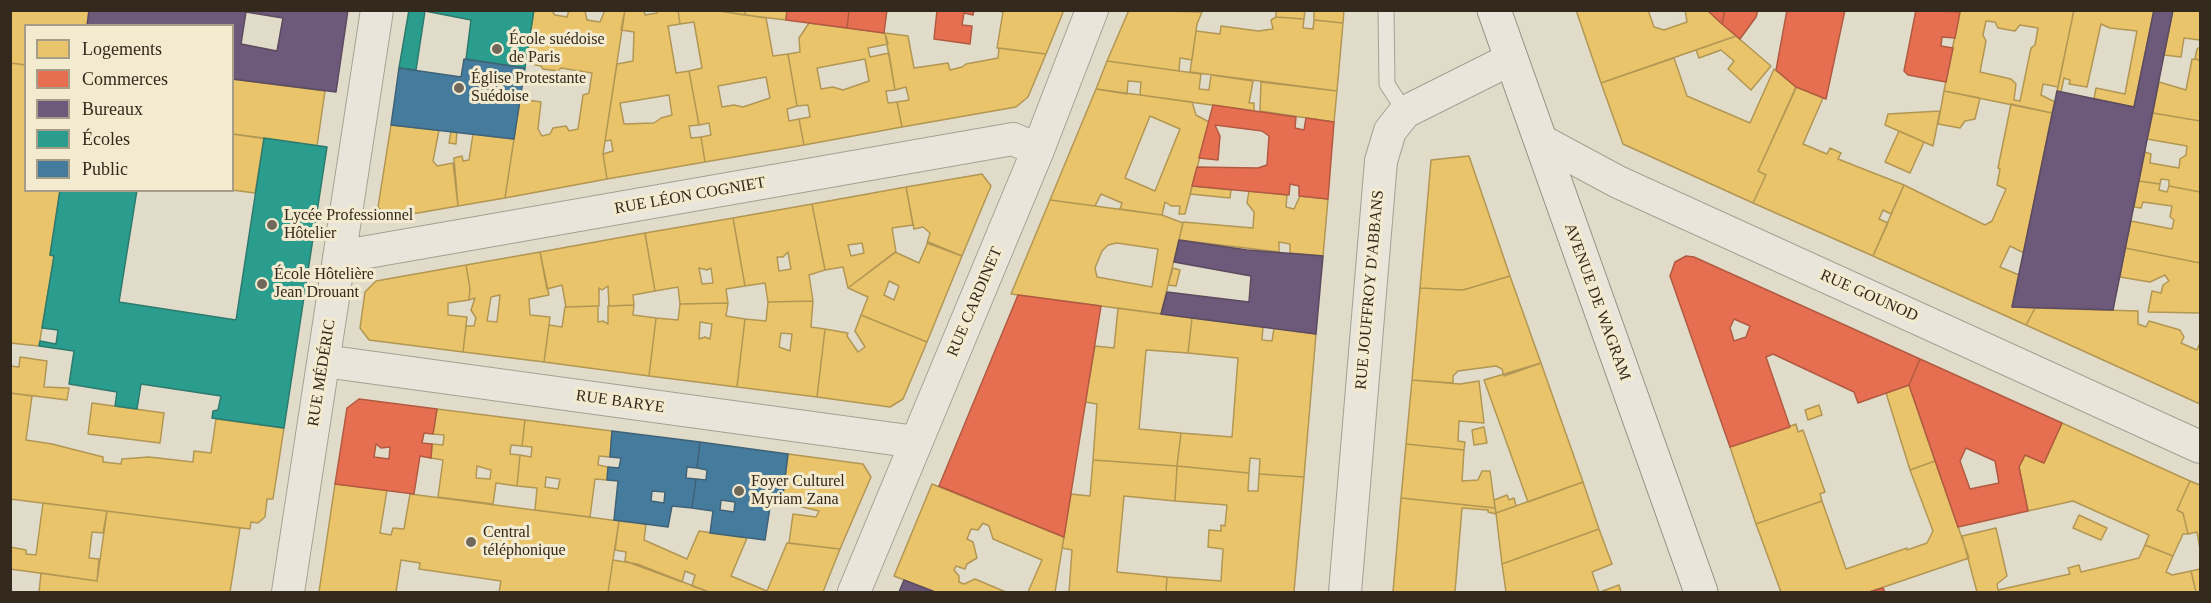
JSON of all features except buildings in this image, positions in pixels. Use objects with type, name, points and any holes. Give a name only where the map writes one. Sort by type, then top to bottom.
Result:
[{"type":"main road","name":"AVENUE DE WAGRAM","points":[[1494,10],[1701,592]]},
{"type":"street","name":"RUE MÉDÉRIC","points":[[288,592],[377,10]]},
{"type":"street","name":"RUE CARDINET","points":[[854,592],[1038,150],[1092,10]]},
{"type":"street","name":"RUE JOUFFROY D'ABBANS","points":[[1345,592],[1381,161],[1390,131],[1405,112],[1511,59]]},
{"type":"street","name":"RUE LÉON COGNIET","points":[[339,257],[1013,139],[1038,150]]},
{"type":"street","name":"RUE GOUNOD","points":[[1540,140],[1618,182],[2200,447]]},
{"type":"street","name":"RUE BARYE","points":[[324,361],[916,442]]},
{"type":"lane","points":[[1386,10],[1386,84],[1405,112]]},
{"type":"place","name":"École suédoise de Paris","points":[[497,49]]},
{"type":"place","name":"Église Protestante Suédoise","points":[[459,88]]},
{"type":"place","name":"Lycée Professionnel Hôtelier","points":[[272,225]]},
{"type":"place","name":"École Hôtelière Jean Drouant","points":[[262,284]]},
{"type":"place","name":"Foyer Culturel Myriam Zana","points":[[739,491]]},
{"type":"place","name":"Central téléphonique","points":[[471,542]]}]
